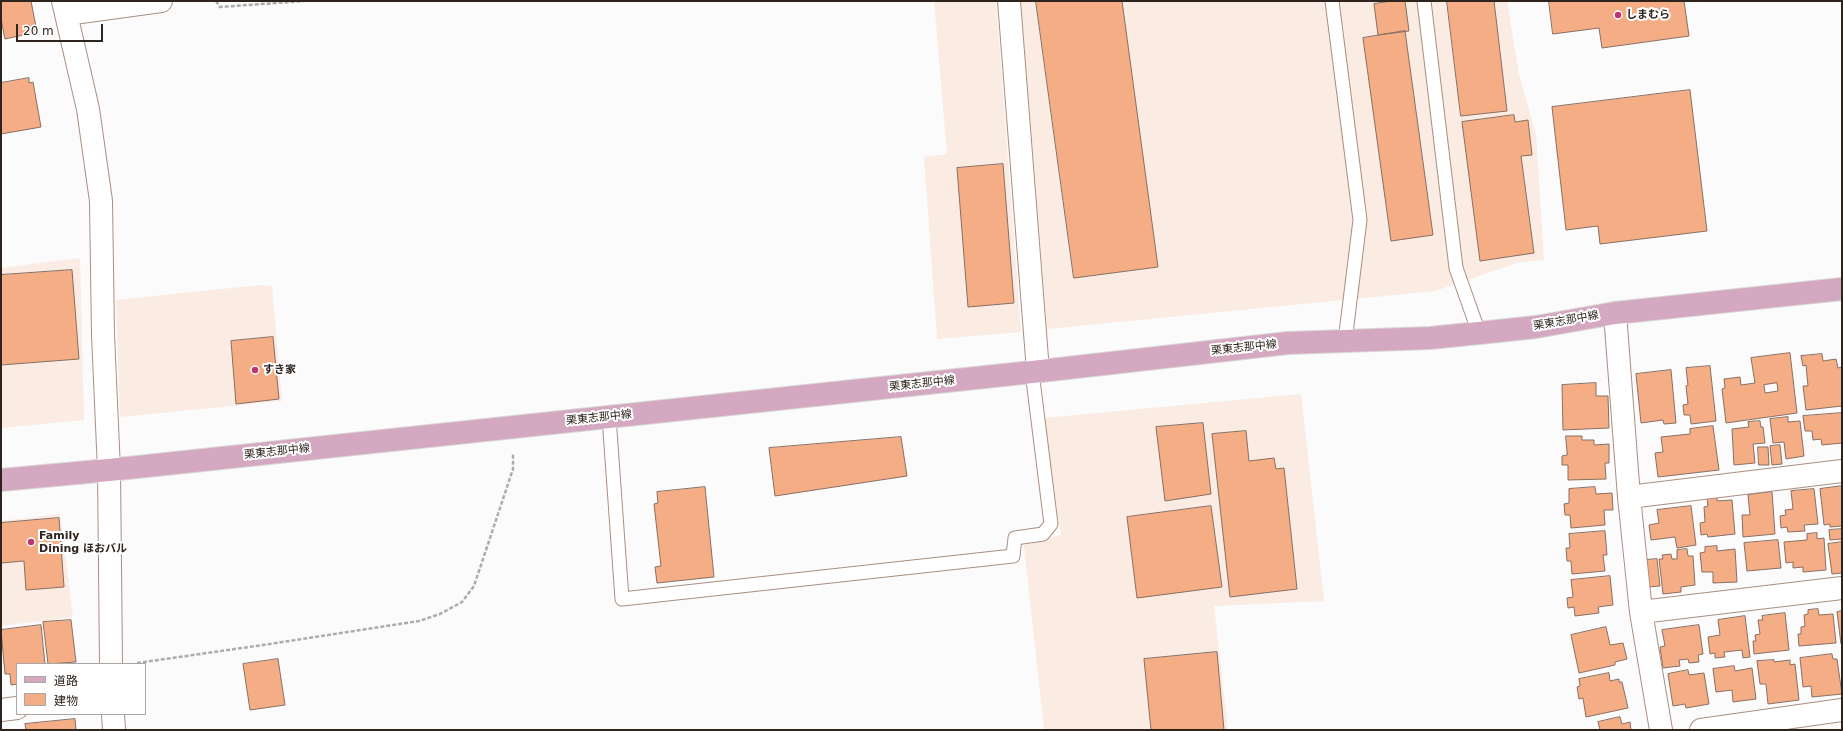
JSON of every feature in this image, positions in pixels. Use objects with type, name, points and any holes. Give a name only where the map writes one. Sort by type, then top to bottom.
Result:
[{"type":"main road","name":"栗東志那中線","points":[[1,480],[109,470],[1035,372],[1288,343],[1430,338],[1479,333],[1536,327],[1615,313],[1842,289]]},
{"type":"street","points":[[111,663],[109,470],[103,335],[101,200],[88,109],[65,8],[155,1]]},
{"type":"street","points":[[1008,1],[1035,372]]},
{"type":"street","points":[[1615,313],[1629,497],[1641,612],[1661,730]]},
{"type":"street","points":[[1629,497],[1842,471]]},
{"type":"street","points":[[1641,612],[1842,588]]},
{"type":"street","points":[[1,710],[16,708]]},
{"type":"street","points":[[1701,730],[1842,710]]},
{"type":"street","points":[[113,715],[114,730]]},
{"type":"lane","points":[[1332,1],[1360,220],[1345,341]]},
{"type":"lane","points":[[1424,1],[1456,268],[1479,333]]},
{"type":"lane","points":[[609,417],[622,598],[1013,556],[1015,538],[1043,534],[1051,524],[1035,372]]},
{"type":"path","points":[[216,1],[220,7],[304,1]]},
{"type":"path","points":[[133,663],[263,645],[419,620],[440,614],[462,602],[474,586],[512,469],[514,427]]},
{"type":"shaded area","points":[[934,1],[996,1],[1021,332],[937,339],[924,157],[947,154]]},
{"type":"shaded area","points":[[1021,1],[1507,1],[1519,74],[1536,135],[1544,260],[1520,262],[1435,291],[1047,329]]},
{"type":"shaded area","points":[[80,258],[84,420],[1,428],[1,268]]},
{"type":"shaded area","points":[[260,285],[272,286],[282,401],[120,417],[116,300]]},
{"type":"shaded area","points":[[1301,394],[1324,601],[1214,606],[1228,730],[1044,730],[1024,545],[1061,535],[1044,418]]},
{"type":"shaded area","points":[[60,514],[73,617],[1,626],[1,521]]},
{"type":"building","points":[[1,1],[31,1],[37,32],[5,39],[1,19]]},
{"type":"building","points":[[1036,1],[1122,1],[1158,267],[1074,278]]},
{"type":"building","points":[[1392,1],[1405,1],[1409,31],[1378,35],[1374,4]]},
{"type":"building","points":[[1447,1],[1494,1],[1507,111],[1461,116]]},
{"type":"building","name":"しまむら","points":[[1549,1],[1684,1],[1689,36],[1602,48],[1599,28],[1553,34]]},
{"type":"building","points":[[1405,31],[1433,235],[1391,241],[1363,38]]},
{"type":"building","points":[[29,78],[29,83],[33,82],[41,127],[1,134],[1,83]]},
{"type":"building","points":[[1690,90],[1707,231],[1600,244],[1598,226],[1566,230],[1552,107]]},
{"type":"building","points":[[1514,115],[1515,122],[1528,120],[1532,155],[1521,156],[1534,253],[1480,261],[1462,122]]},
{"type":"building","points":[[1003,164],[1014,303],[968,307],[957,168]]},
{"type":"building","points":[[72,270],[79,359],[1,365],[1,275]]},
{"type":"building","name":"すき家","points":[[273,337],[279,399],[236,404],[231,341]]},
{"type":"building","points":[[1790,353],[1797,413],[1726,423],[1722,389],[1725,388],[1724,379],[1740,377],[1741,385],[1755,383],[1751,358]],"holes":[[[1777,383],[1778,391],[1765,393],[1764,385]]]},
{"type":"building","points":[[1822,354],[1823,361],[1836,359],[1838,368],[1842,367],[1842,406],[1806,410],[1803,386],[1808,386],[1806,365],[1803,366],[1801,356]]},
{"type":"building","points":[[1710,366],[1716,421],[1691,424],[1690,415],[1684,415],[1683,405],[1688,404],[1686,368]]},
{"type":"building","points":[[1671,370],[1676,423],[1664,424],[1663,420],[1641,423],[1636,374]]},
{"type":"building","points":[[1596,383],[1596,396],[1608,396],[1609,428],[1563,430],[1562,385]]},
{"type":"building","points":[[1842,413],[1842,443],[1822,445],[1821,439],[1813,440],[1812,431],[1805,431],[1803,416]]},
{"type":"building","points":[[1788,417],[1788,422],[1800,421],[1804,456],[1786,459],[1784,442],[1773,443],[1770,419]]},
{"type":"building","points":[[1760,421],[1761,427],[1763,427],[1765,443],[1753,444],[1755,463],[1734,465],[1732,429],[1749,427],[1748,422]]},
{"type":"building","points":[[1203,423],[1211,494],[1165,501],[1156,427]]},
{"type":"building","points":[[1713,426],[1719,470],[1658,477],[1655,453],[1663,452],[1661,437],[1690,434],[1690,429]]},
{"type":"building","points":[[1246,431],[1249,461],[1274,458],[1276,469],[1284,468],[1297,589],[1230,597],[1212,434]]},
{"type":"building","points":[[1566,436],[1582,436],[1582,440],[1594,440],[1594,445],[1609,444],[1609,463],[1605,463],[1606,479],[1568,480],[1568,465],[1562,465],[1562,456],[1567,455]]},
{"type":"building","points":[[901,437],[907,476],[775,496],[769,448]]},
{"type":"building","points":[[1780,445],[1782,464],[1772,465],[1770,446]]},
{"type":"building","points":[[1758,447],[1768,447],[1769,465],[1759,465]]},
{"type":"building","points":[[1842,486],[1842,526],[1830,527],[1830,524],[1824,525],[1820,489]]},
{"type":"building","points":[[705,487],[714,577],[657,583],[655,567],[661,566],[654,504],[658,503],[657,492]]},
{"type":"building","points":[[1595,487],[1596,494],[1612,493],[1613,510],[1604,510],[1605,525],[1571,528],[1570,515],[1565,515],[1564,504],[1569,503],[1569,489]]},
{"type":"building","points":[[1814,489],[1818,524],[1804,525],[1805,531],[1788,532],[1787,527],[1781,528],[1780,516],[1786,515],[1785,510],[1793,509],[1791,491]]},
{"type":"building","points":[[1772,492],[1775,534],[1743,537],[1742,515],[1750,515],[1748,495]]},
{"type":"building","points":[[1717,497],[1717,501],[1732,500],[1735,534],[1708,537],[1707,534],[1701,535],[1700,523],[1705,522],[1704,507],[1708,506],[1707,498]]},
{"type":"building","points":[[1211,506],[1222,587],[1137,598],[1127,517]]},
{"type":"building","points":[[1691,506],[1696,545],[1677,548],[1675,537],[1651,540],[1649,525],[1659,523],[1657,510]]},
{"type":"building","name":"Family Dining ほおバル","points":[[59,518],[64,587],[26,590],[24,561],[1,563],[1,523]]},
{"type":"building","points":[[1842,529],[1842,539],[1830,540],[1829,530]]},
{"type":"building","points":[[1605,531],[1607,555],[1603,555],[1605,571],[1572,574],[1571,561],[1567,561],[1566,548],[1570,548],[1569,534]]},
{"type":"building","points":[[1817,533],[1817,539],[1824,538],[1826,570],[1803,572],[1803,567],[1793,568],[1793,562],[1786,563],[1784,542],[1807,540],[1807,534]]},
{"type":"building","points":[[1778,540],[1781,568],[1747,571],[1744,543]]},
{"type":"building","points":[[1842,542],[1842,573],[1832,574],[1828,544]]},
{"type":"building","points":[[1717,546],[1717,551],[1735,549],[1737,582],[1713,583],[1713,572],[1702,572],[1700,553],[1705,552],[1705,547]]},
{"type":"building","points":[[1687,549],[1688,556],[1693,556],[1695,585],[1681,587],[1681,592],[1663,594],[1659,559],[1663,559],[1662,555],[1671,554],[1672,559],[1677,559],[1677,550]]},
{"type":"building","points":[[1657,559],[1660,586],[1648,587],[1646,560]]},
{"type":"building","points":[[1610,576],[1613,605],[1598,607],[1599,613],[1575,616],[1574,607],[1568,608],[1567,598],[1573,597],[1571,580]]},
{"type":"building","points":[[1818,609],[1819,615],[1833,614],[1836,643],[1799,646],[1798,634],[1801,634],[1801,627],[1805,626],[1804,615],[1808,614],[1808,610]]},
{"type":"building","points":[[1842,611],[1842,644],[1841,644],[1837,612]]},
{"type":"building","points":[[1785,613],[1789,650],[1754,654],[1753,641],[1756,641],[1755,635],[1760,634],[1758,620],[1763,620],[1762,616]]},
{"type":"building","points":[[1745,616],[1750,657],[1743,658],[1742,650],[1724,652],[1725,657],[1715,658],[1715,653],[1710,654],[1708,637],[1720,635],[1718,620]]},
{"type":"building","points":[[71,620],[76,662],[48,663],[43,622]]},
{"type":"building","points":[[41,625],[45,663],[16,663],[16,684],[11,685],[10,674],[5,674],[1,630]]},
{"type":"building","points":[[1699,625],[1703,654],[1698,655],[1699,662],[1689,663],[1688,659],[1679,660],[1680,666],[1663,668],[1660,647],[1665,646],[1662,630]]},
{"type":"building","points":[[1606,627],[1610,645],[1623,643],[1627,659],[1615,662],[1615,665],[1579,673],[1571,635]]},
{"type":"building","points":[[1217,652],[1224,730],[1151,730],[1144,659]]},
{"type":"building","points":[[1832,654],[1833,659],[1837,659],[1842,694],[1812,697],[1811,686],[1803,687],[1800,658]]},
{"type":"building","points":[[278,659],[285,705],[250,710],[243,664]]},
{"type":"building","points":[[1774,660],[1774,662],[1790,660],[1790,665],[1795,664],[1799,700],[1768,704],[1766,684],[1760,684],[1757,661]]},
{"type":"building","points":[[1734,666],[1735,671],[1752,668],[1756,699],[1733,702],[1732,690],[1716,692],[1713,669]]},
{"type":"building","points":[[1688,670],[1689,675],[1704,673],[1709,704],[1686,708],[1685,704],[1673,706],[1668,674]]},
{"type":"building","points":[[1609,673],[1610,681],[1619,679],[1619,682],[1622,682],[1628,708],[1586,717],[1583,698],[1579,699],[1577,687],[1580,686],[1579,679]]},
{"type":"building","points":[[1620,717],[1622,724],[1630,722],[1631,730],[1600,730],[1598,722]]},
{"type":"building","points":[[75,719],[76,730],[26,730],[25,724]]},
{"type":"place","name":"しまむら","points":[[1618,15]]},
{"type":"place","name":"すき家","points":[[255,370]]},
{"type":"place","name":"Family Dining ほおバル","points":[[31,542]]}]
